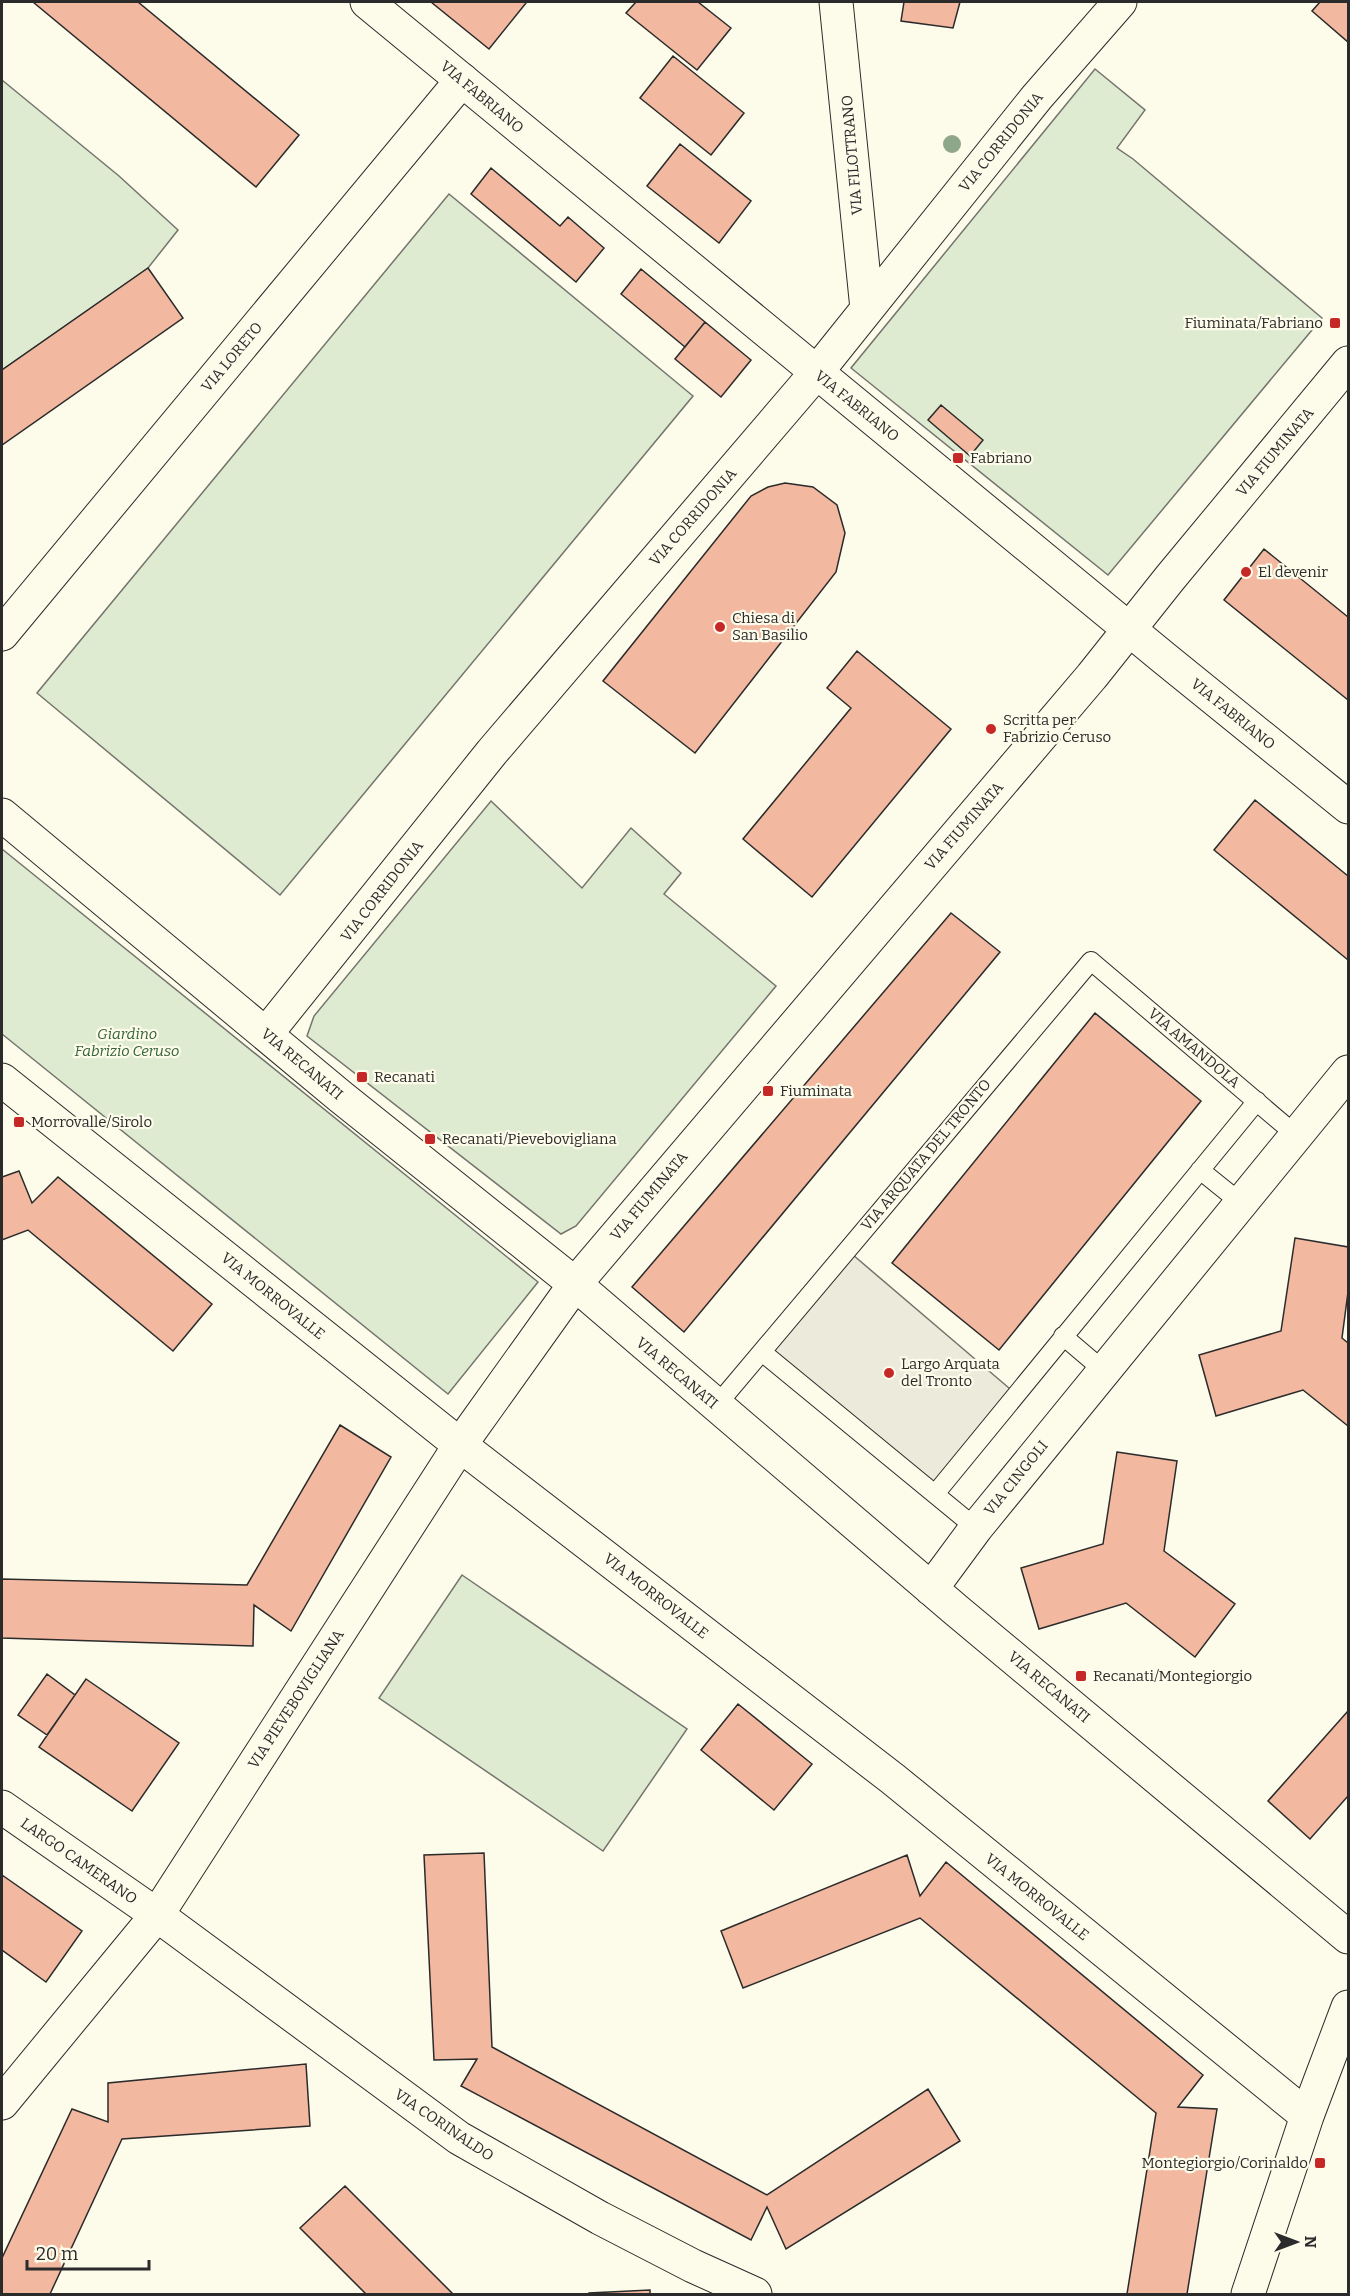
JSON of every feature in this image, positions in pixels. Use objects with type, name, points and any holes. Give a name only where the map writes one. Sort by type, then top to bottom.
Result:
[{"type":"street","name":"VIA FABRIANO","points":[[368,2],[816,373],[1348,807]]},
{"type":"street","name":"VIA FILOTTRANO","points":[[836,2],[867,309]]},
{"type":"street","name":"VIA CORRIDONIA","points":[[266,1034],[492,752],[816,373],[1030,106],[1120,2]]},
{"type":"street","name":"VIA LORETO","points":[[2,634],[462,80]]},
{"type":"street","name":"VIA FIUMINATA","points":[[575,1284],[1092,676],[1348,363]]},
{"type":"street","name":"VIA RECANATI","points":[[2,815],[341,1097],[575,1284],[931,1589],[1348,1937]]},
{"type":"street","name":"VIA CINGOLI","points":[[931,1589],[976,1528],[1103,1370],[1348,1072]]},
{"type":"street","name":"VIA MORROVALLE","points":[[2,1080],[460,1445],[893,1779],[1307,2116]]},
{"type":"street","name":"VIA PIEVEBOVIGLIANA","points":[[2,2103],[157,1915],[460,1445],[575,1284]]},
{"type":"street","name":"LARGO CAMERANO","points":[[2,1807],[157,1915]]},
{"type":"street","name":"VIA CORINALDO","points":[[157,1915],[459,2138],[600,2218],[755,2295]]},
{"type":"street","points":[[1248,2295],[1307,2116],[1348,2007]]},
{"type":"lane","name":"VIA AMANDOLA","points":[[1091,960],[1296,1135]]},
{"type":"lane","name":"VIA ARQUATA DEL TRONTO","points":[[762,1352],[846,1249],[1091,960]]},
{"type":"lane","points":[[934,1494],[1257,1101]]},
{"type":"lane","points":[[1200,1170],[1241,1203]]},
{"type":"lane","points":[[1063,1336],[1103,1370]]},
{"type":"lane","points":[[716,1406],[762,1352],[976,1528]]},
{"type":"green space","points":[[1095,69],[1145,110],[1117,148],[1322,318],[1108,575],[851,368]]},
{"type":"green space","points":[[2,80],[119,176],[178,230],[148,268],[2,370]]},
{"type":"green space","points":[[449,194],[693,396],[280,895],[37,693]]},
{"type":"green space","points":[[491,801],[582,888],[631,828],[681,873],[664,894],[776,986],[576,1226],[561,1234],[307,1036],[314,1016]]},
{"type":"green space","name":"Giardino Fabrizio Ceruso","points":[[2,849],[538,1282],[448,1394],[2,1034]]},
{"type":"green space","points":[[462,1575],[687,1729],[603,1851],[379,1698]]},
{"type":"shaded area","name":"Largo Arquata del Tronto","points":[[846,1249],[1016,1394],[935,1494],[762,1352]]},
{"type":"building","points":[[33,2],[138,2],[299,135],[256,187]]},
{"type":"building","points":[[431,2],[525,2],[526,3],[489,49]]},
{"type":"building","points":[[636,2],[698,2],[731,28],[697,70],[626,13]]},
{"type":"building","points":[[904,2],[960,2],[953,28],[901,21]]},
{"type":"building","points":[[1320,2],[1348,2],[1348,42],[1312,11]]},
{"type":"building","points":[[673,56],[744,113],[711,155],[640,98]]},
{"type":"building","points":[[680,144],[751,201],[719,243],[647,186]]},
{"type":"building","points":[[491,168],[560,226],[568,217],[604,248],[576,282],[471,194]]},
{"type":"building","points":[[148,268],[183,318],[2,445],[2,370]]},
{"type":"building","points":[[641,269],[705,322],[685,347],[621,294]]},
{"type":"building","points":[[705,322],[751,360],[721,397],[675,359]]},
{"type":"building","points":[[941,405],[983,440],[970,456],[928,420]]},
{"type":"building","name":"Chiesa di San Basilio","points":[[785,483],[813,487],[837,505],[845,533],[836,572],[695,753],[603,681],[751,496],[768,487]]},
{"type":"building","points":[[1264,549],[1348,617],[1348,700],[1224,600]]},
{"type":"building","points":[[857,651],[951,729],[812,897],[743,839],[851,708],[827,688]]},
{"type":"building","points":[[1255,800],[1348,876],[1348,960],[1214,850]]},
{"type":"building","points":[[951,913],[1000,952],[684,1332],[632,1287]]},
{"type":"building","points":[[1095,1013],[1201,1101],[999,1350],[892,1263]]},
{"type":"building","points":[[19,1171],[32,1203],[58,1177],[212,1304],[173,1351],[28,1230],[2,1240],[2,1177]]},
{"type":"building","points":[[1295,1238],[1348,1247],[1348,1292],[1342,1338],[1348,1343],[1348,1426],[1303,1390],[1216,1416],[1199,1355],[1281,1331]]},
{"type":"building","points":[[340,1425],[391,1457],[291,1631],[254,1605],[253,1646],[2,1638],[2,1579],[247,1585]]},
{"type":"building","points":[[1117,1452],[1177,1461],[1164,1551],[1235,1604],[1195,1657],[1126,1603],[1039,1629],[1021,1568],[1103,1544]]},
{"type":"building","points":[[47,1674],[75,1695],[47,1735],[18,1715]]},
{"type":"building","points":[[86,1679],[179,1743],[132,1811],[39,1747]]},
{"type":"building","points":[[738,1704],[812,1764],[774,1810],[701,1750]]},
{"type":"building","points":[[1348,1711],[1348,1796],[1310,1839],[1268,1801]]},
{"type":"building","points":[[484,1853],[492,2047],[767,2195],[928,2089],[960,2141],[786,2249],[767,2207],[751,2240],[461,2086],[477,2059],[434,2060],[424,1855]]},
{"type":"building","points":[[907,1855],[920,1896],[946,1862],[1203,2075],[1178,2107],[1217,2109],[1187,2294],[1127,2294],[1156,2113],[920,1918],[743,1988],[721,1931]]},
{"type":"building","points":[[2,1875],[82,1931],[46,1982],[2,1950]]},
{"type":"building","points":[[306,2064],[310,2126],[122,2139],[50,2294],[2,2294],[2,2258],[72,2109],[108,2122],[108,2083]]},
{"type":"building","points":[[345,2186],[453,2294],[366,2294],[300,2228]]},
{"type":"building","points":[[650,2290],[650,2294],[589,2294],[589,2293]]},
{"type":"place","name":"Fiuminata/Fabriano","points":[[1335,323]]},
{"type":"place","name":"Fabriano","points":[[958,458]]},
{"type":"place","name":"El devenir","points":[[1246,572]]},
{"type":"place","name":"Chiesa di San Basilio","points":[[720,627]]},
{"type":"place","name":"Scritta per Fabrizio Ceruso","points":[[991,729]]},
{"type":"place","name":"Recanati","points":[[362,1077]]},
{"type":"place","name":"Fiuminata","points":[[768,1091]]},
{"type":"place","name":"Morrovalle/Sirolo","points":[[19,1122]]},
{"type":"place","name":"Recanati/Pievebovigliana","points":[[430,1139]]},
{"type":"place","name":"Largo Arquata del Tronto","points":[[889,1373]]},
{"type":"place","name":"Recanati/Montegiorgio","points":[[1081,1676]]},
{"type":"place","name":"Montegiorgio/Corinaldo","points":[[1320,2163]]}]
